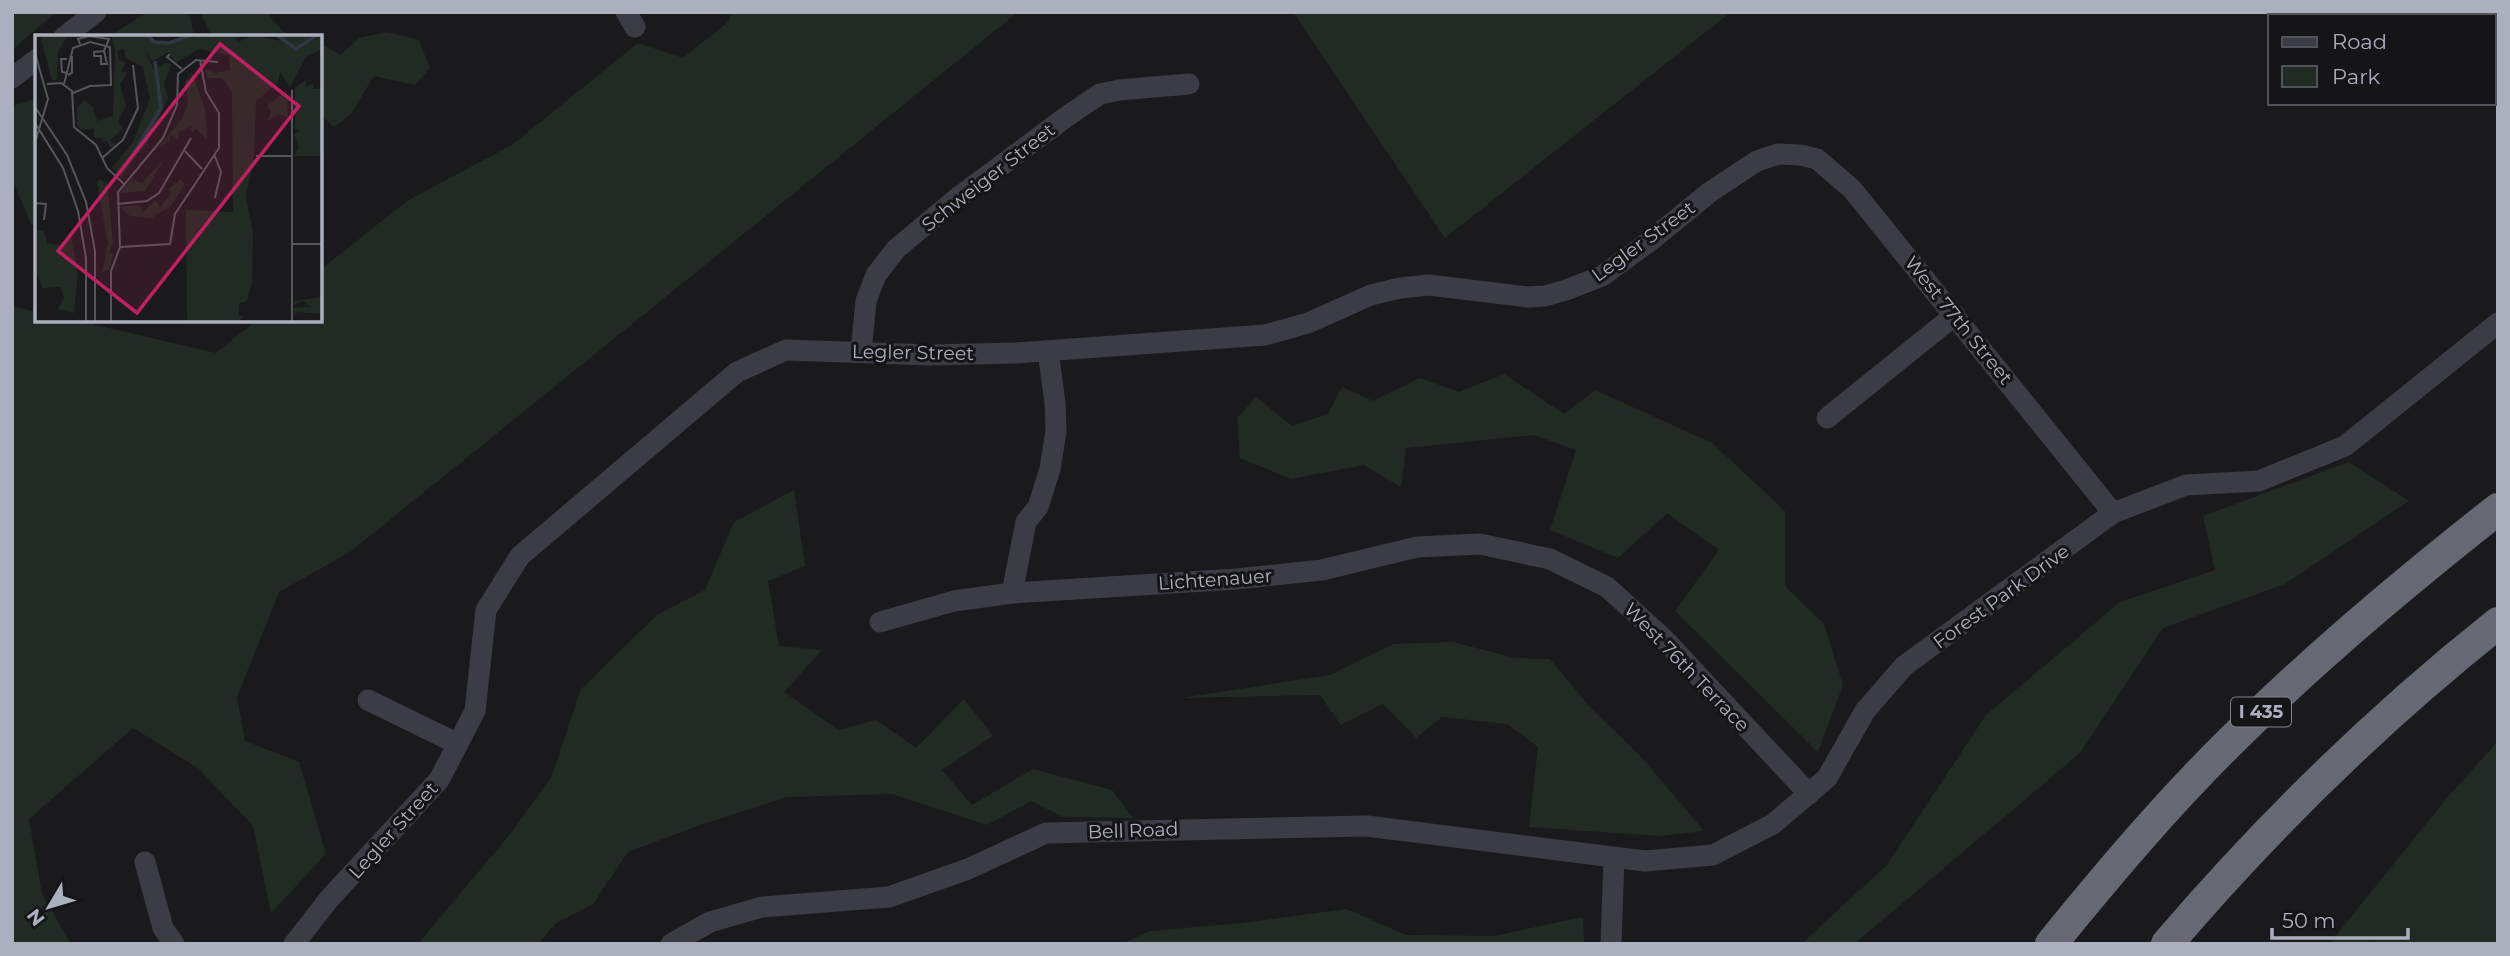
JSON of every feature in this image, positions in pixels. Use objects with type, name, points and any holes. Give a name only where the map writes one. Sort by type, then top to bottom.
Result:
[{"type":"highway","name":"I 435","points":[[2051,944],[2107,876],[2229,743],[2295,679],[2377,607],[2498,509]]},
{"type":"highway","points":[[2167,944],[2272,827],[2319,780],[2394,710],[2498,623]]},
{"type":"street","points":[[67,35],[96,12]]},
{"type":"street","points":[[12,78],[35,61]]},
{"type":"street","name":"Schweiger Street","points":[[861,352],[866,301],[876,275],[896,249],[956,199],[1100,94],[1189,84]]},
{"type":"street","name":"Legler Street","points":[[294,944],[329,899],[439,780],[475,711],[486,610],[520,556],[737,372],[786,350],[931,355],[1048,351],[1265,335],[1308,323],[1371,295],[1429,285],[1528,297],[1566,290],[1602,276],[1650,242],[1710,192],[1757,161],[1787,154]]},
{"type":"street","name":"West 77th Street","points":[[1787,154],[1818,159],[1852,189],[2113,513]]},
{"type":"street","points":[[1827,418],[1955,315]]},
{"type":"street","name":"Forest Park Drive","points":[[1614,858],[1645,861],[1713,855],[1773,824],[1827,778],[1865,711],[1904,666],[2113,513],[2186,485],[2259,481],[2345,446],[2498,324]]},
{"type":"street","points":[[1012,593],[1026,522],[1038,507],[1050,469],[1056,431],[1048,351]]},
{"type":"street","name":"Lichtenauer","points":[[880,622],[954,601],[1012,593],[1237,579],[1310,571],[1417,547],[1480,544],[1550,559]]},
{"type":"street","name":"West 76th Terrace","points":[[1550,559],[1606,587],[1663,638],[1808,794]]},
{"type":"street","points":[[368,700],[458,744]]},
{"type":"street","name":"Bell Road","points":[[671,944],[710,922],[762,907],[889,897],[968,869],[1046,833],[1367,826],[1614,858]]},
{"type":"street","points":[[1611,943],[1614,858]]},
{"type":"street","points":[[145,862],[163,928],[174,944]]},
{"type":"green space","points":[[12,12],[56,12],[12,50]]},
{"type":"green space","points":[[148,12],[180,12],[190,16],[194,35],[114,35]]},
{"type":"green space","points":[[200,12],[269,12],[271,18],[287,35],[211,35]]},
{"type":"green space","points":[[733,12],[1018,12],[350,552],[279,592],[237,697],[245,741],[299,762],[326,854],[271,913],[253,826],[198,768],[133,728],[29,819],[42,894],[71,944],[12,944],[12,306],[35,312],[35,322],[83,322],[216,353],[255,322],[322,322],[322,268],[407,201],[512,145],[638,43],[683,58],[728,22]]},
{"type":"green space","points":[[1293,12],[1731,12],[1445,238]]},
{"type":"green space","points":[[387,32],[419,40],[430,68],[415,85],[374,76],[351,114],[334,127],[322,116],[322,46],[341,55],[359,38]]},
{"type":"green space","points":[[35,99],[35,225],[31,224],[12,179],[12,106]]},
{"type":"green space","points":[[1504,374],[1564,414],[1595,390],[1712,443],[1785,511],[1785,586],[1824,624],[1843,685],[1818,752],[1675,611],[1719,550],[1667,513],[1618,558],[1550,530],[1576,450],[1534,435],[1406,448],[1401,487],[1364,465],[1291,479],[1240,458],[1237,418],[1256,397],[1292,426],[1328,414],[1342,387],[1373,401],[1420,378],[1459,392]]},
{"type":"green space","points":[[2349,462],[2409,501],[2285,584],[2163,628],[2080,753],[1854,944],[1801,944],[1886,866],[1986,715],[2120,602],[2215,570],[2203,516]]},
{"type":"green space","points":[[794,490],[805,566],[768,581],[779,646],[822,650],[784,692],[839,730],[876,720],[916,748],[964,699],[993,736],[942,770],[972,805],[1033,769],[1112,790],[1133,818],[1063,817],[1031,801],[987,825],[892,794],[787,797],[628,852],[593,904],[556,923],[538,944],[418,944],[511,833],[552,776],[581,689],[657,615],[705,590],[734,522]]},
{"type":"green space","points":[[1453,642],[1515,658],[1550,659],[1587,704],[1642,758],[1704,831],[1660,836],[1529,827],[1538,747],[1507,724],[1442,717],[1416,738],[1383,704],[1341,725],[1320,695],[1181,698],[1330,675],[1393,644]]},
{"type":"green space","points":[[2498,741],[2498,944],[2380,944],[2373,941],[2368,944],[2329,944],[2447,798]]},
{"type":"green space","points":[[1347,909],[1406,935],[1494,936],[1583,917],[1584,944],[1122,944],[1150,931],[1242,923]]}]
